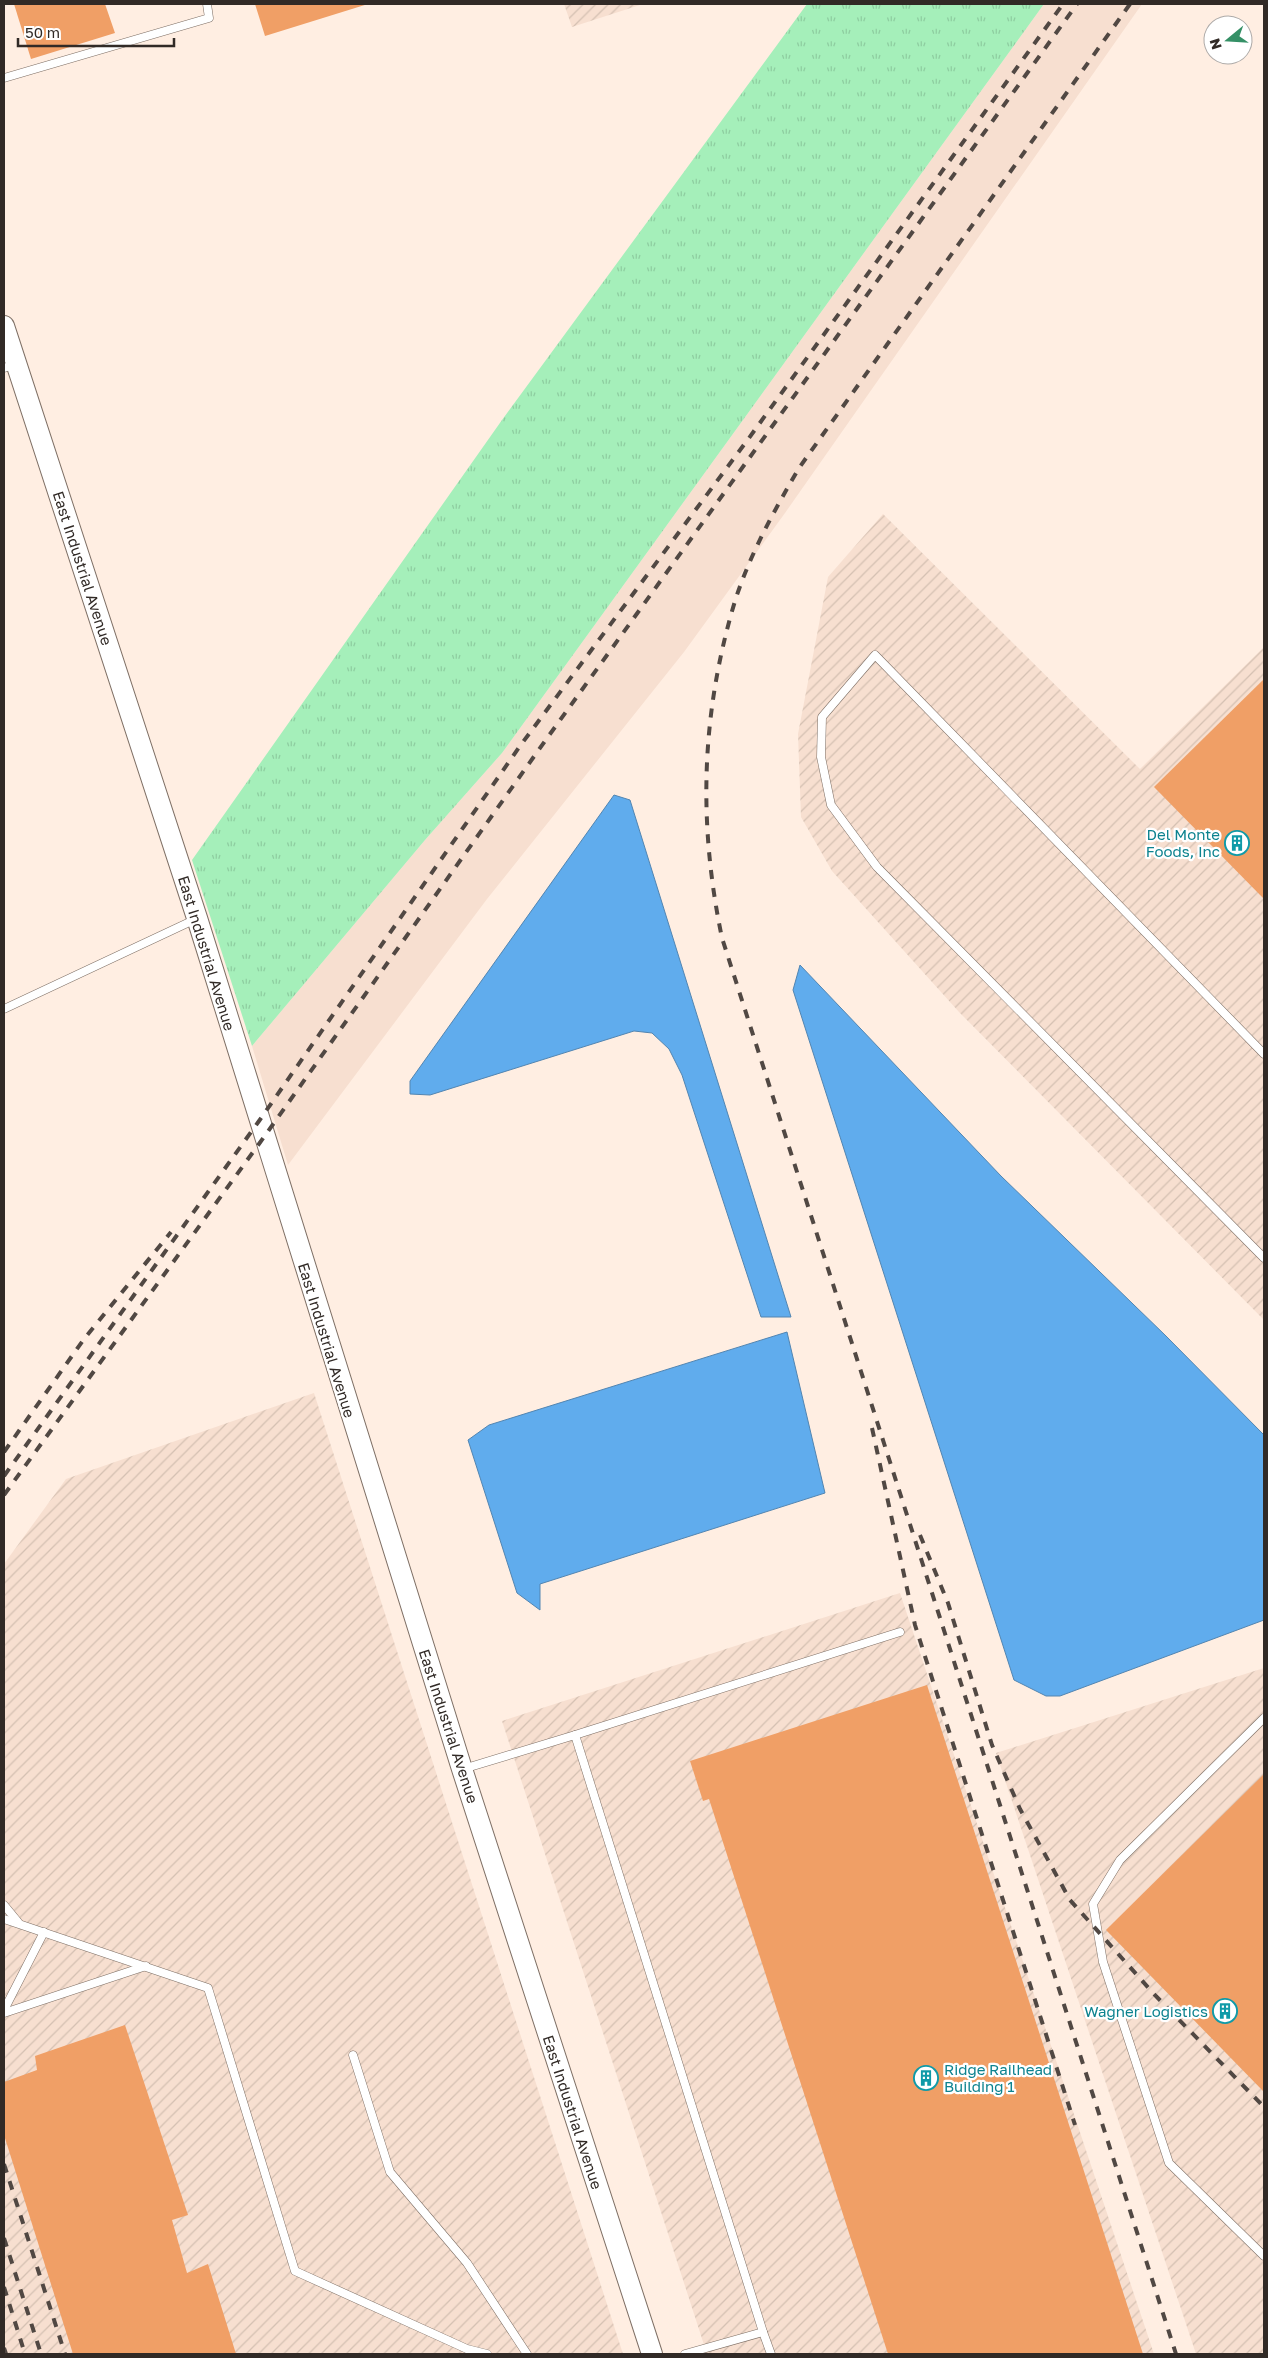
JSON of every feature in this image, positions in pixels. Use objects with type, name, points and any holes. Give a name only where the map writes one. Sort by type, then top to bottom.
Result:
[{"type":"street","name":"East Industrial Avenue","points":[[4,326],[10,366],[197,918],[462,1769],[652,2354]]},
{"type":"lane","points":[[4,78],[209,18],[207,4]]},
{"type":"lane","points":[[1264,1054],[875,655],[822,717],[821,757],[831,805],[878,867],[1264,1258]]},
{"type":"lane","points":[[4,1009],[197,918]]},
{"type":"lane","points":[[462,1769],[900,1632]]},
{"type":"lane","points":[[1264,1718],[1120,1860],[1093,1904],[1103,1962],[1169,2162],[1264,2256]]},
{"type":"lane","points":[[575,1735],[771,2354]]},
{"type":"lane","points":[[4,1905],[20,1924]]},
{"type":"lane","points":[[4,1919],[208,1988],[295,2271],[467,2349],[487,2354]]},
{"type":"lane","points":[[4,2010],[44,1932]]},
{"type":"lane","points":[[4,2013],[146,1966]]},
{"type":"lane","points":[[354,2055],[390,2172],[467,2263],[527,2354]]},
{"type":"lane","points":[[685,2354],[763,2332]]},
{"type":"shaded area","points":[[564,4],[643,4],[572,27]]},
{"type":"shaded area","points":[[1044,4],[1142,4],[785,513],[684,652],[487,899],[288,1165],[252,1046],[425,840],[502,753]]},
{"type":"shaded area","points":[[883,514],[1140,769],[1264,647],[1264,1320],[959,1012],[832,871],[801,817],[798,734],[828,577]]},
{"type":"shaded area","points":[[314,1393],[623,2354],[4,2354],[4,1564],[66,1479]]},
{"type":"shaded area","points":[[900,1593],[1154,2354],[707,2354],[502,1721]]},
{"type":"shaded area","points":[[1264,1668],[1264,2354],[1196,2354],[996,1753]]},
{"type":"green space","points":[[807,4],[1044,4],[502,753],[425,840],[252,1046],[192,860],[502,420]]},
{"type":"water","points":[[614,795],[630,800],[791,1317],[761,1317],[682,1075],[669,1049],[652,1033],[634,1031],[430,1095],[410,1094],[410,1081]]},
{"type":"water","points":[[800,965],[1001,1176],[1166,1336],[1264,1435],[1264,1620],[1060,1696],[1046,1696],[1014,1680],[793,990]]},
{"type":"water","points":[[787,1332],[825,1493],[540,1584],[540,1610],[517,1593],[468,1440],[489,1425]]},
{"type":"building","points":[[14,4],[105,4],[115,33],[31,59]]},
{"type":"building","points":[[255,4],[368,4],[265,36]]},
{"type":"building","name":"Del Monte Foods, Inc","points":[[1264,679],[1264,899],[1154,787]]},
{"type":"building","name":"Ridge Railhead Building 1","points":[[927,1685],[1143,2354],[888,2354],[709,1799],[703,1801],[690,1761]]},
{"type":"building","name":"Wagner Logistics","points":[[1264,1774],[1264,2092],[1106,1930]]},
{"type":"building","points":[[125,2025],[188,2215],[172,2220],[187,2273],[208,2264],[236,2354],[73,2354],[4,2135],[4,2082],[37,2070],[35,2056]]},
{"type":"railway","points":[[4,1476],[259,1121],[520,746],[749,438],[1063,4]]},
{"type":"railway","points":[[4,1495],[264,1137],[545,741],[1077,4]]},
{"type":"railway","points":[[1130,4],[799,468],[772,517],[755,550],[741,584],[724,643],[715,685],[710,727],[707,811],[709,853],[722,938],[1176,2354]]},
{"type":"railway","points":[[4,1452],[84,1339],[171,1232]]},
{"type":"railway","points":[[872,1428],[915,1625],[1075,2125]]},
{"type":"railway","points":[[920,1535],[948,1603],[992,1745],[1020,1809],[1070,1900],[1154,1994],[1264,2107]]},
{"type":"railway","points":[[4,2164],[65,2354]]},
{"type":"railway","points":[[4,2238],[41,2354]]},
{"type":"railway","points":[[4,2287],[25,2354]]},
{"type":"railway","points":[[4,2348],[6,2354]]},
{"type":"place","name":"Del Monte Foods, Inc","points":[[1237,843]]},
{"type":"place","name":"Wagner Logistics","points":[[1225,2011]]},
{"type":"place","name":"Ridge Railhead Building 1","points":[[926,2078]]}]
